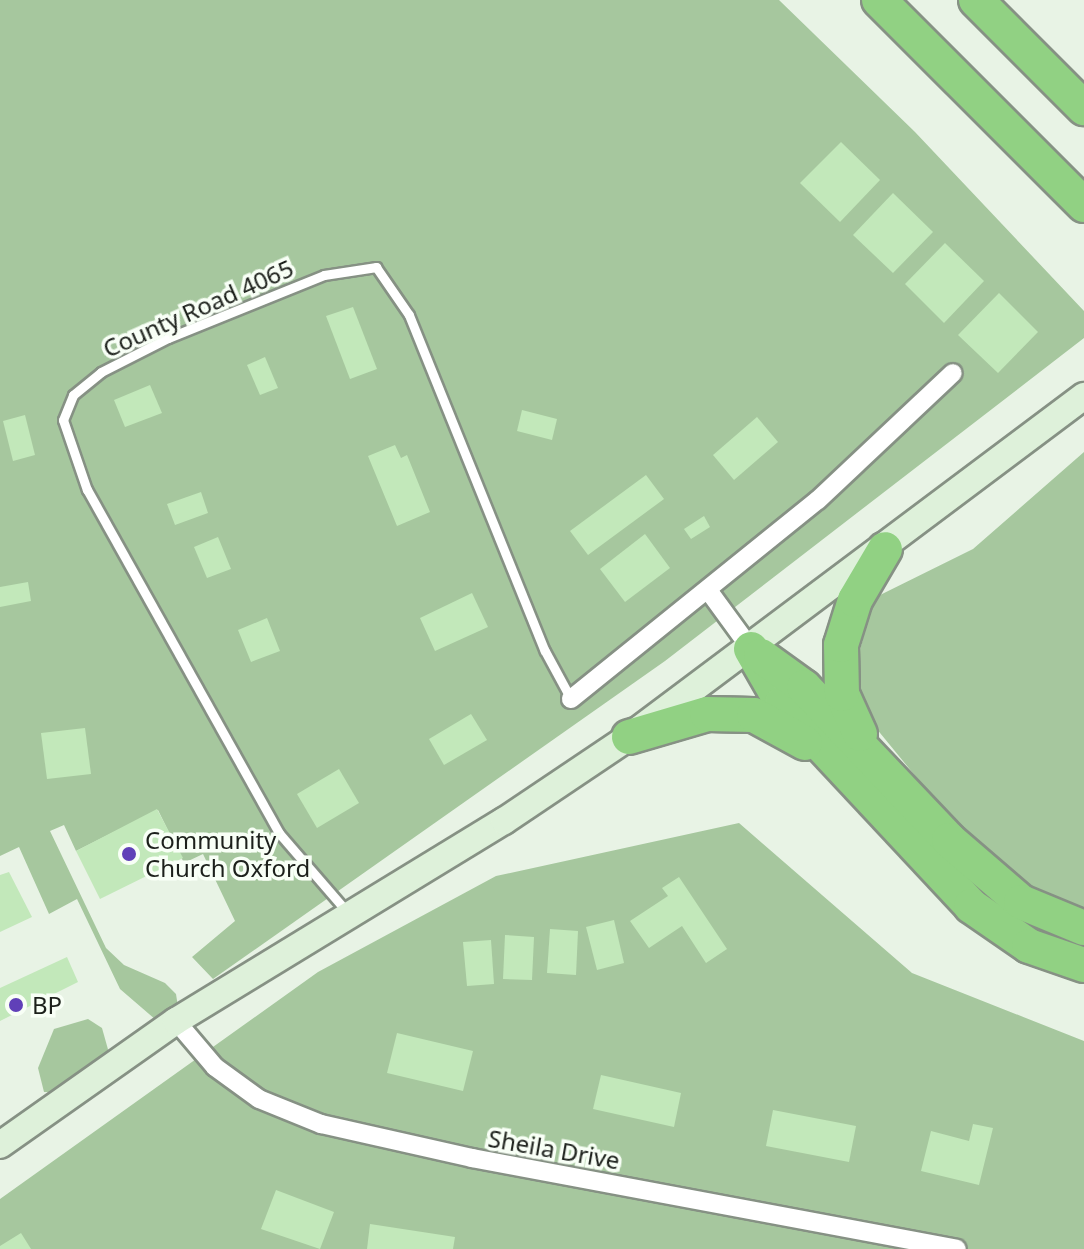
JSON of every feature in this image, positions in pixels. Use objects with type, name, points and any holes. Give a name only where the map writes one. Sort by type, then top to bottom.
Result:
[{"type":"highway","points":[[879,0],[1084,205]]},
{"type":"highway","points":[[976,0],[1084,108]]},
{"type":"highway","points":[[856,763],[842,694],[841,645],[855,600],[885,549]]},
{"type":"highway","points":[[751,649],[782,703],[1021,902],[1084,928]]},
{"type":"highway","points":[[629,737],[707,714],[754,715],[856,763],[971,906],[1029,946],[1084,965]]},
{"type":"main road","points":[[0,1145],[176,1021],[629,737],[885,549],[1084,396]]},
{"type":"street","points":[[571,699],[858,465],[953,373]]},
{"type":"street","points":[[708,590],[751,649]]},
{"type":"street","name":"Sheila Drive","points":[[176,1021],[215,1067],[259,1099],[321,1124],[884,1244],[957,1249]]},
{"type":"lane","name":"County Road 4065","points":[[349,915],[279,833],[87,490],[63,420],[73,395],[101,372],[168,338],[324,275],[376,267],[409,315],[545,651],[571,699]]},
{"type":"green space","points":[[0,0],[779,0],[915,132],[1084,311],[1084,338],[665,661],[213,979],[192,957],[235,921],[203,854],[184,863],[158,810],[76,851],[64,825],[50,831],[106,948],[124,965],[165,983],[176,994],[178,1007],[156,1020],[120,989],[77,899],[49,914],[19,847],[0,856]]},
{"type":"green space","points":[[1084,452],[1084,914],[1068,912],[967,839],[862,711],[855,668],[874,598],[973,549]]},
{"type":"green space","points":[[739,823],[912,973],[1084,1041],[1084,1249],[0,1249],[0,1199],[318,972],[496,876]]},
{"type":"green space","points":[[88,1019],[102,1028],[109,1053],[52,1092],[44,1092],[38,1068],[54,1029]]},
{"type":"building","points":[[841,142],[880,180],[840,222],[800,183]]},
{"type":"building","points":[[893,193],[933,232],[893,273],[853,235]]},
{"type":"building","points":[[945,243],[984,281],[944,323],[905,284]]},
{"type":"building","points":[[999,293],[1038,332],[998,373],[958,335]]},
{"type":"building","points":[[353,307],[377,369],[350,379],[326,316]]},
{"type":"building","points":[[265,357],[278,388],[260,395],[247,365]]},
{"type":"building","points":[[150,385],[162,413],[125,427],[114,400]]},
{"type":"building","points":[[522,410],[557,419],[552,440],[517,431]]},
{"type":"building","points":[[25,415],[35,455],[13,461],[3,421]]},
{"type":"building","points":[[757,417],[778,442],[734,480],[713,455]]},
{"type":"building","points":[[395,445],[401,458],[407,455],[430,512],[397,526],[368,456]]},
{"type":"building","points":[[646,475],[664,499],[588,555],[570,531]]},
{"type":"building","points":[[201,492],[208,513],[175,525],[167,504]]},
{"type":"building","points":[[704,516],[710,527],[691,539],[684,529]]},
{"type":"building","points":[[645,534],[670,568],[625,602],[600,569]]},
{"type":"building","points":[[218,537],[231,569],[207,578],[194,547]]},
{"type":"building","points":[[28,582],[31,601],[0,607],[0,587]]},
{"type":"building","points":[[472,593],[488,627],[435,651],[420,618]]},
{"type":"building","points":[[267,618],[280,651],[251,662],[238,630]]},
{"type":"building","points":[[471,714],[487,740],[444,765],[429,739]]},
{"type":"building","points":[[85,728],[91,774],[47,779],[41,733]]},
{"type":"building","points":[[339,769],[359,803],[317,828],[297,794]]},
{"type":"building","name":"Community Church Oxford","points":[[157,809],[183,858],[100,899],[76,851]]},
{"type":"building","points":[[9,872],[32,917],[0,932],[0,875]]},
{"type":"building","points":[[679,877],[727,949],[706,963],[682,926],[649,948],[630,921],[668,896],[662,888]]},
{"type":"building","points":[[614,920],[624,963],[597,970],[586,927]]},
{"type":"building","points":[[550,929],[578,931],[576,975],[547,973]]},
{"type":"building","points":[[505,935],[534,937],[532,980],[503,979]]},
{"type":"building","points":[[491,940],[494,984],[467,986],[463,942]]},
{"type":"building","name":"BP","points":[[67,957],[78,982],[0,1021],[0,988]]},
{"type":"building","points":[[397,1033],[473,1051],[463,1091],[387,1073]]},
{"type":"building","points":[[601,1075],[681,1093],[674,1127],[593,1109]]},
{"type":"building","points":[[773,1110],[856,1126],[849,1162],[766,1146]]},
{"type":"building","points":[[973,1124],[993,1128],[979,1185],[921,1171],[931,1131],[969,1141]]},
{"type":"building","points":[[276,1190],[334,1212],[320,1249],[261,1229]]},
{"type":"building","points":[[370,1224],[455,1237],[453,1249],[367,1249]]},
{"type":"building","points":[[21,1233],[31,1249],[0,1249],[0,1246]]},
{"type":"place","name":"Community Church Oxford","points":[[129,854]]},
{"type":"place","name":"BP","points":[[16,1005]]}]
